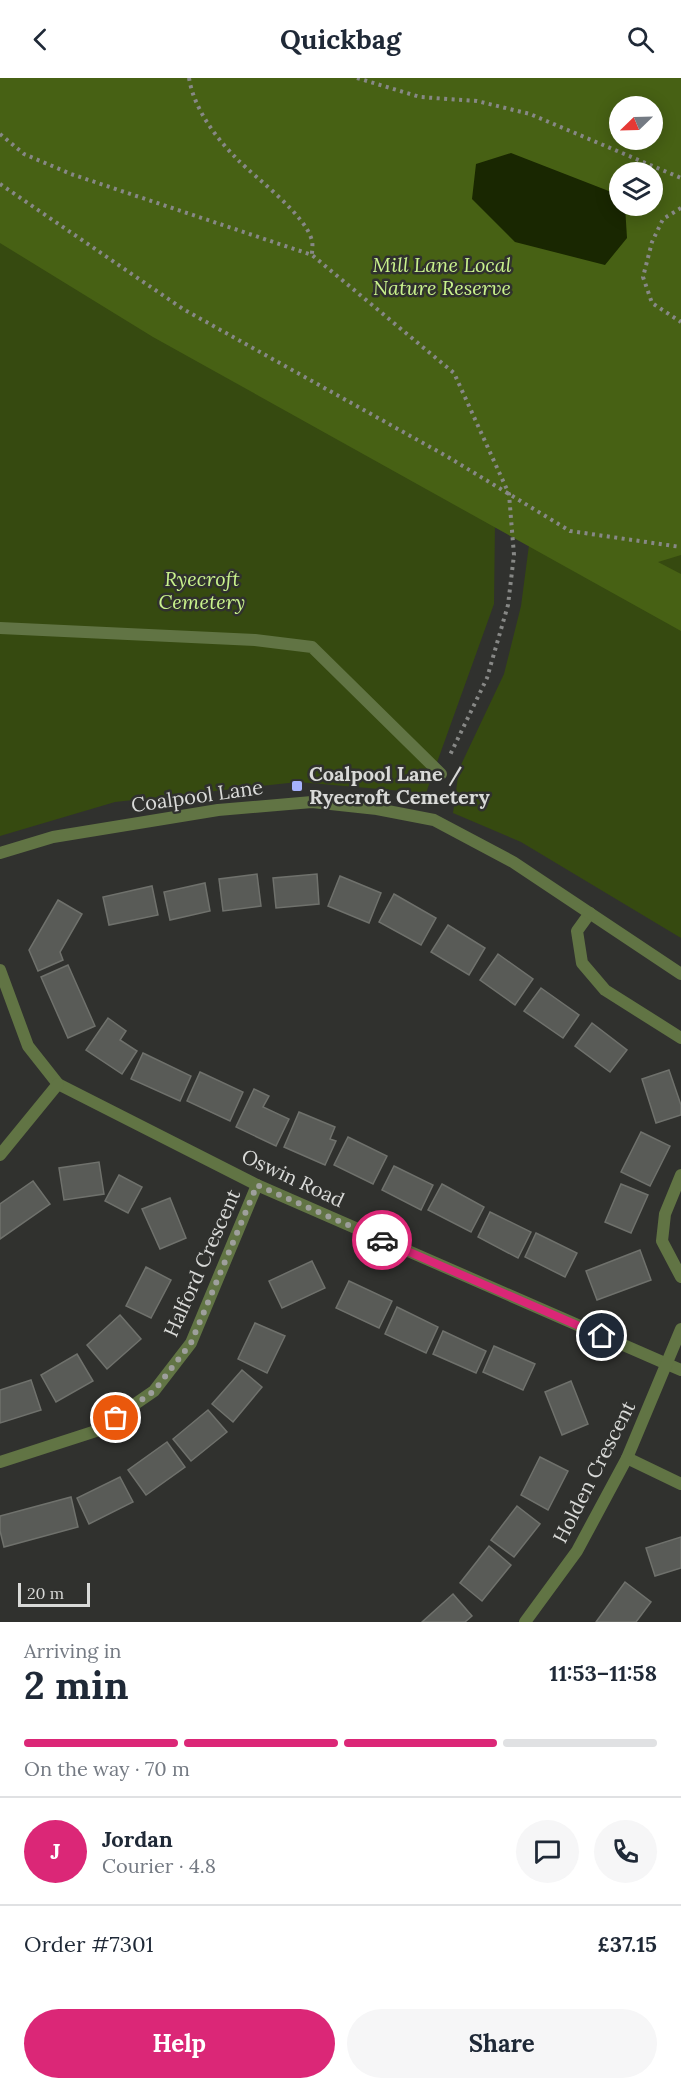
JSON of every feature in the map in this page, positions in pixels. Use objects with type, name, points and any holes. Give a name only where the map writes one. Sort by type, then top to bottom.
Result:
[{"type":"street","points":[[0,628],[255,640],[312,647],[441,774]]},
{"type":"street","name":"Coalpool Lane","points":[[0,853],[53,837],[218,810],[312,802],[377,809],[434,820],[513,862],[681,974]]},
{"type":"street","points":[[590,913],[577,931],[582,963],[605,990],[681,1038]]},
{"type":"street","name":"Oswin Road","points":[[0,970],[28,1046],[58,1084],[257,1185],[681,1370]]},
{"type":"street","points":[[0,1155],[58,1084]]},
{"type":"street","points":[[681,1175],[665,1214],[662,1241],[681,1277]]},
{"type":"street","name":"Halford Crescent","points":[[0,1462],[96,1431],[154,1391],[191,1343],[257,1185]]},
{"type":"street","name":"Holden Crescent","points":[[525,1622],[577,1551],[627,1458],[681,1329]]},
{"type":"street","points":[[627,1458],[681,1484]]},
{"type":"path","points":[[189,78],[190,88],[204,118],[236,158],[299,218],[312,240],[312,255]]},
{"type":"path","points":[[357,78],[420,97],[477,101],[530,114],[681,178]]},
{"type":"path","points":[[0,134],[24,154],[71,174],[312,255],[454,373],[509,494],[514,555],[508,605],[487,678],[441,774]]},
{"type":"path","points":[[0,184],[183,309],[448,457],[570,531],[681,547]]},
{"type":"path","points":[[681,208],[663,219],[652,242],[643,277],[652,303],[681,322]]},
{"type":"green space","name":"Ryecroft Cemetery","points":[[0,78],[609,139],[609,150],[663,150],[663,147],[681,150],[681,938],[521,842],[453,813],[459,769],[504,674],[521,606],[529,545],[495,522],[494,604],[426,793],[298,782],[115,802],[0,836]]},
{"type":"green space","name":"Mill Lane Local Nature Reserve","points":[[0,78],[681,78],[681,555],[658,562],[681,574],[681,631],[153,337],[0,243]]},
{"type":"shaded area","points":[[511,153],[609,191],[609,216],[626,216],[627,238],[605,265],[515,242],[472,199],[476,164]]},
{"type":"building","points":[[257,874],[261,906],[223,911],[219,879]]},
{"type":"building","points":[[317,874],[319,904],[276,908],[273,878]]},
{"type":"building","points":[[340,876],[381,893],[369,923],[328,906]]},
{"type":"building","points":[[205,883],[210,911],[170,920],[164,892]]},
{"type":"building","points":[[152,886],[158,915],[109,925],[103,897]]},
{"type":"building","points":[[394,894],[436,918],[421,945],[379,922]]},
{"type":"building","points":[[58,900],[82,914],[60,952],[63,960],[38,971],[29,950]]},
{"type":"building","points":[[448,925],[485,948],[469,975],[431,952]]},
{"type":"building","points":[[498,954],[533,979],[515,1005],[480,980]]},
{"type":"building","points":[[68,965],[95,1026],[68,1038],[41,977]]},
{"type":"building","points":[[541,988],[579,1015],[563,1038],[524,1011]]},
{"type":"building","points":[[108,1018],[126,1031],[120,1040],[137,1051],[122,1074],[86,1050]]},
{"type":"building","points":[[592,1023],[627,1050],[610,1072],[575,1046]]},
{"type":"building","points":[[143,1053],[191,1076],[180,1101],[131,1079]]},
{"type":"building","points":[[669,1070],[681,1105],[681,1115],[656,1123],[642,1079]]},
{"type":"building","points":[[200,1072],[243,1092],[230,1121],[187,1101]]},
{"type":"building","points":[[254,1089],[269,1096],[263,1107],[289,1119],[276,1146],[236,1127]]},
{"type":"building","points":[[299,1112],[335,1127],[330,1139],[336,1141],[325,1165],[284,1147]]},
{"type":"building","points":[[641,1132],[670,1146],[650,1186],[621,1172]]},
{"type":"building","points":[[348,1137],[387,1156],[373,1184],[334,1165]]},
{"type":"building","points":[[99,1162],[104,1194],[64,1200],[59,1168]]},
{"type":"building","points":[[394,1166],[433,1185],[421,1210],[382,1190]]},
{"type":"building","points":[[119,1175],[142,1187],[128,1213],[105,1201]]},
{"type":"building","points":[[33,1181],[50,1204],[0,1239],[0,1204]]},
{"type":"building","points":[[442,1184],[484,1207],[471,1232],[428,1210]]},
{"type":"building","points":[[621,1184],[648,1195],[631,1233],[605,1222]]},
{"type":"building","points":[[170,1198],[186,1238],[160,1249],[142,1209]]},
{"type":"building","points":[[490,1212],[531,1232],[518,1258],[478,1237]]},
{"type":"building","points":[[536,1233],[577,1253],[565,1277],[525,1257]]},
{"type":"building","points":[[640,1250],[651,1280],[597,1300],[586,1271]]},
{"type":"building","points":[[312,1261],[325,1288],[282,1308],[269,1281]]},
{"type":"building","points":[[146,1267],[171,1280],[151,1318],[126,1306]]},
{"type":"building","points":[[349,1281],[392,1301],[379,1328],[336,1308]]},
{"type":"building","points":[[397,1307],[438,1327],[426,1353],[385,1334]]},
{"type":"building","points":[[120,1315],[141,1339],[107,1369],[87,1345]]},
{"type":"building","points":[[255,1323],[285,1336],[267,1373],[238,1359]]},
{"type":"building","points":[[443,1331],[486,1351],[476,1373],[433,1354]]},
{"type":"building","points":[[494,1346],[535,1364],[523,1390],[483,1372]]},
{"type":"building","points":[[77,1354],[93,1381],[56,1402],[41,1375]]},
{"type":"building","points":[[242,1370],[262,1387],[233,1422],[212,1404]]},
{"type":"building","points":[[31,1380],[41,1410],[0,1423],[0,1390]]},
{"type":"building","points":[[571,1381],[588,1424],[562,1435],[545,1392]]},
{"type":"building","points":[[208,1410],[227,1432],[191,1461],[173,1439]]},
{"type":"building","points":[[167,1442],[185,1467],[146,1495],[128,1470]]},
{"type":"building","points":[[540,1457],[568,1471],[548,1510],[521,1495]]},
{"type":"building","points":[[120,1477],[133,1502],[89,1524],[77,1498]]},
{"type":"building","points":[[71,1497],[78,1527],[4,1547],[0,1531],[0,1516]]},
{"type":"building","points":[[517,1506],[540,1524],[514,1557],[491,1540]]},
{"type":"building","points":[[681,1537],[681,1568],[655,1576],[646,1548]]},
{"type":"building","points":[[489,1546],[511,1565],[482,1601],[460,1583]]},
{"type":"building","points":[[625,1582],[651,1602],[636,1622],[596,1622]]},
{"type":"building","points":[[453,1594],[472,1616],[465,1622],[422,1622]]},
{"type":"way so far","points":[[116,1418],[154,1391],[191,1343],[257,1185],[382,1240]]},
{"type":"place","name":"Coalpool Lane / Ryecroft Cemetery","points":[[297,786]]},
{"type":"route","points":[[382,1240],[602,1336]]}]
